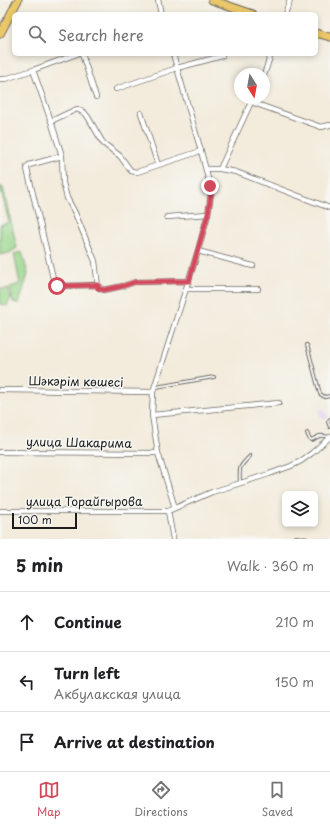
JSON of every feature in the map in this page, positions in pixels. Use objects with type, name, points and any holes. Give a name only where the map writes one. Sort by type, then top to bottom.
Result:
[{"type":"main road","points":[[0,34],[18,0]]},
{"type":"main road","points":[[212,0],[247,12]]},
{"type":"main road","points":[[318,34],[330,37]]},
{"type":"street","points":[[158,0],[161,12]]},
{"type":"street","points":[[286,12],[290,0]]},
{"type":"street","points":[[0,79],[5,79],[33,70],[72,56]]},
{"type":"street","points":[[83,56],[96,97]]},
{"type":"street","points":[[173,56],[206,169],[211,194],[208,214],[198,251],[153,392],[152,415],[158,453],[175,508]]},
{"type":"street","points":[[116,89],[176,68],[222,56]]},
{"type":"street","points":[[266,68],[270,56]]},
{"type":"street","points":[[33,70],[62,156],[63,183],[67,198],[75,213],[95,262],[98,288],[104,290],[135,282],[189,281]]},
{"type":"street","points":[[220,169],[250,104]]},
{"type":"street","points":[[262,104],[321,127],[330,125]]},
{"type":"street","points":[[51,121],[77,109],[85,113],[103,143],[120,156],[131,170],[135,172],[201,151]]},
{"type":"street","points":[[141,112],[158,165]]},
{"type":"street","points":[[62,156],[29,165],[26,169],[54,282],[57,286],[98,285]]},
{"type":"street","points":[[206,169],[220,169],[236,172],[330,208]]},
{"type":"street","points":[[167,217],[208,214]]},
{"type":"street","points":[[198,251],[253,266]]},
{"type":"street","points":[[186,289],[258,290]]},
{"type":"street","name":"Шәкәрім көшесі","points":[[0,390],[153,392]]},
{"type":"street","points":[[152,415],[279,403]]},
{"type":"street","points":[[173,539],[168,511],[212,492],[291,466],[301,461],[330,438]]},
{"type":"street","name":"улица Шакарима","points":[[0,452],[158,453]]},
{"type":"street","name":"улица Торайгырова","points":[[0,511],[168,511]]},
{"type":"lane","points":[[307,345],[320,394],[325,397],[330,396]]},
{"type":"lane","points":[[154,387],[214,377]]},
{"type":"lane","points":[[330,419],[328,422],[330,427]]},
{"type":"lane","points":[[307,433],[311,440],[320,435],[330,438]]},
{"type":"lane","points":[[240,483],[239,469],[250,456]]},
{"type":"lane","points":[[296,537],[307,539]]},
{"type":"shaded area","points":[[324,408],[328,417],[322,420],[318,411]]},
{"type":"green space","points":[[0,186],[3,188],[17,248],[9,253],[0,255],[0,225],[9,222]]},
{"type":"green space","points":[[22,252],[28,274],[19,304],[13,302],[10,287],[20,284],[14,254]]},
{"type":"green space","points":[[0,288],[8,288],[11,298],[7,306],[0,304]]},
{"type":"route","points":[[57,286],[98,285],[98,288],[104,290],[135,282],[189,281],[208,214],[211,194],[210,186]]}]
